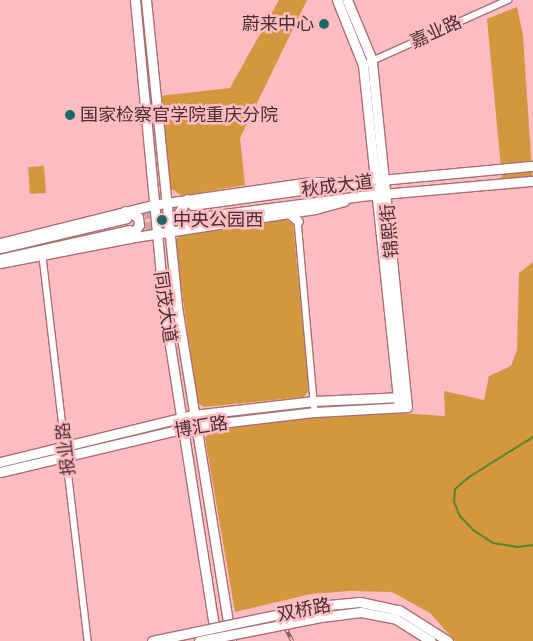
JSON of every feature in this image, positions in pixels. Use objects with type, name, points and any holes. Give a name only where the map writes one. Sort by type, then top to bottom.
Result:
[{"type":"main road","name":"同茂大道","points":[[135,0],[155,234],[216,641]]},
{"type":"main road","name":"同茂大道","points":[[146,0],[168,232],[193,415],[231,641]]},
{"type":"main road","name":"锦熙街","points":[[337,0],[363,65],[381,180]]},
{"type":"main road","name":"锦熙街","points":[[347,0],[372,60],[382,194],[402,402]]},
{"type":"main road","name":"秋成大道","points":[[126,215],[152,204],[165,202],[189,202],[358,182],[533,166]]},
{"type":"main road","name":"秋成大道","points":[[194,218],[360,196],[533,181]]},
{"type":"main road","points":[[0,261],[130,234],[155,234],[315,210],[360,196]]},
{"type":"main road","points":[[189,202],[179,213],[182,223],[191,228]]},
{"type":"main road","points":[[288,213],[298,221]]},
{"type":"main road","points":[[0,248],[126,215]]},
{"type":"main road","points":[[0,243],[126,215],[138,218],[139,225],[130,234],[42,256],[0,261]]},
{"type":"main road","name":"博汇路","points":[[0,462],[193,415],[314,401],[402,402]]},
{"type":"main road","name":"博汇路","points":[[0,472],[183,428],[402,402]]},
{"type":"main road","name":"双桥路","points":[[152,641],[318,606],[360,602],[399,610],[448,641]]},
{"type":"main road","name":"双桥路","points":[[199,641],[320,617],[361,612],[396,619],[432,641]]},
{"type":"street","name":"嘉业路","points":[[363,65],[508,0]]},
{"type":"street","points":[[298,221],[315,412]]},
{"type":"street","name":"报业路","points":[[42,256],[88,641]]},
{"type":"shaded area","points":[[279,0],[307,0],[240,138],[245,185],[182,196],[169,187],[159,96],[230,88]]},
{"type":"shaded area","points":[[517,7],[523,35],[533,187],[503,190],[487,19]]},
{"type":"shaded area","points":[[44,166],[46,193],[30,194],[28,167]]},
{"type":"shaded area","points":[[285,219],[293,224],[309,390],[304,397],[204,407],[197,402],[175,241],[181,235]]},
{"type":"shaded area","points":[[533,262],[533,641],[455,641],[430,613],[392,592],[350,591],[311,594],[235,612],[205,438],[214,428],[317,416],[399,413],[445,416],[444,391],[484,400],[489,376],[511,366],[517,350],[519,273]]},
{"type":"waterway","points":[[533,437],[469,477],[455,489],[454,502],[460,516],[473,530],[493,543],[517,547],[533,545]]},
{"type":"tunnel","points":[[131,217],[187,206]]},
{"type":"tunnel","points":[[132,229],[194,218]]},
{"type":"railway","points":[[285,627],[292,641]]},
{"type":"place","name":"蔚来中心","points":[[324,24]]},
{"type":"place","name":"国家检察官学院重庆分院","points":[[70,115]]},
{"type":"place","name":"中央公园西","points":[[162,220]]}]
